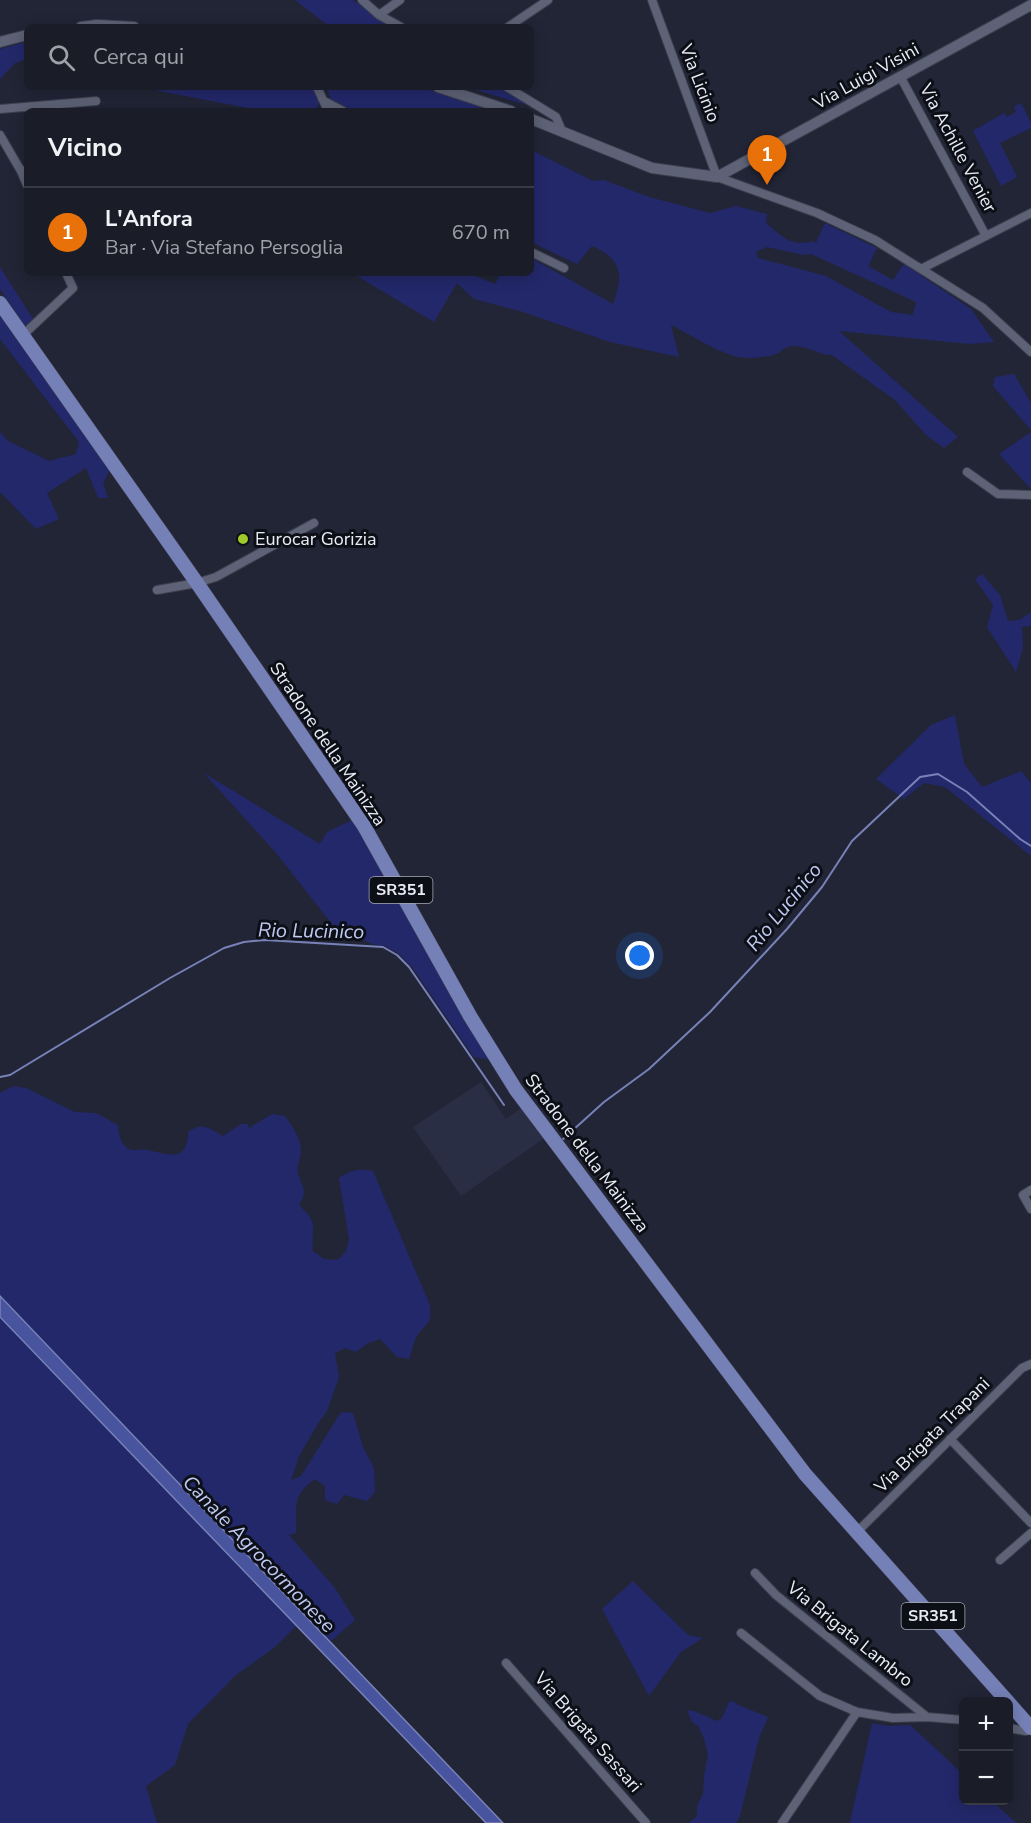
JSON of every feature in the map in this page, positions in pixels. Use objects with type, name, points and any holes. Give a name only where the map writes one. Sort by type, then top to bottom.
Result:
[{"type":"main road","name":"Stradone della Mainizza","points":[[0,303],[364,826],[470,1016],[516,1090],[805,1474],[1004,1697]]},
{"type":"main road","name":"Stradone della Mainizza","points":[[1013,1708],[1031,1728]]},
{"type":"street","points":[[362,0],[379,15],[396,24]]},
{"type":"street","points":[[379,15],[400,0]]},
{"type":"street","points":[[512,24],[548,0]]},
{"type":"street","name":"Via Licinio","points":[[652,0],[717,177]]},
{"type":"street","name":"Via Luigi Visini","points":[[717,177],[1031,5]]},
{"type":"street","points":[[0,42],[24,36]]},
{"type":"street","name":"Via Achille Venier","points":[[900,76],[986,237]]},
{"type":"street","points":[[318,90],[327,108]]},
{"type":"street","points":[[447,90],[502,108]]},
{"type":"street","points":[[512,90],[556,117],[562,131]]},
{"type":"street","points":[[0,109],[96,101]]},
{"type":"street","points":[[324,101],[337,108]]},
{"type":"street","points":[[534,120],[652,168],[717,177],[817,213],[875,240],[983,308],[1031,352]]},
{"type":"street","points":[[0,135],[24,170]]},
{"type":"street","points":[[921,269],[1031,213]]},
{"type":"street","points":[[534,253],[564,268]]},
{"type":"street","points":[[23,335],[73,288],[67,276]]},
{"type":"street","points":[[966,472],[998,494],[1031,495]]},
{"type":"street","points":[[157,590],[216,577],[314,523]]},
{"type":"street","points":[[1031,1190],[1023,1195],[1031,1209]]},
{"type":"street","name":"Via Brigata Trapani","points":[[857,1532],[1022,1368],[1031,1364]]},
{"type":"street","points":[[950,1440],[1031,1523]]},
{"type":"street","points":[[1000,1560],[1031,1533]]},
{"type":"street","name":"Via Brigata Lambro","points":[[755,1573],[776,1595],[927,1717]]},
{"type":"street","name":"Via Brigata Lambro","points":[[741,1633],[820,1696],[857,1712],[893,1718],[927,1717],[959,1720]]},
{"type":"street","name":"Via Brigata Sassari","points":[[506,1663],[646,1823]]},
{"type":"street","points":[[782,1823],[857,1712]]},
{"type":"street","points":[[1013,1729],[1026,1731],[1031,1728]]},
{"type":"shaded area","points":[[295,0],[353,0],[387,24],[326,24]]},
{"type":"shaded area","points":[[24,43],[24,60],[15,63],[0,79],[0,49]]},
{"type":"shaded area","points":[[154,90],[313,90],[319,102],[317,108],[248,108]]},
{"type":"shaded area","points":[[327,90],[428,90],[492,108],[348,108],[331,99]]},
{"type":"shaded area","points":[[475,90],[504,90],[531,106]]},
{"type":"shaded area","points":[[1021,103],[1031,123],[1031,128],[1000,143],[1017,177],[1001,186],[973,131],[1004,113],[1007,117],[1016,112],[1014,107]]},
{"type":"shaded area","points":[[534,152],[593,181],[604,180],[649,197],[710,213],[736,206],[767,214],[766,223],[792,242],[812,241],[816,243],[825,223],[877,248],[868,266],[893,280],[904,264],[971,309],[994,342],[970,344],[839,331],[958,437],[944,448],[925,434],[895,400],[832,355],[792,346],[770,356],[742,358],[721,351],[671,325],[679,357],[610,342],[520,311],[474,299],[457,283],[434,322],[357,276],[475,276],[495,284],[499,276],[534,276],[534,260],[613,304],[619,276],[616,264],[611,258],[592,246],[577,264],[534,243]],"holes":[[[767,247],[804,255],[811,254],[916,302],[913,315],[891,312],[826,276],[758,258],[756,252]]]},
{"type":"shaded area","points":[[0,267],[33,319],[25,326],[0,289]]},
{"type":"shaded area","points":[[0,309],[111,468],[103,483],[108,498],[98,498],[86,468],[47,493],[59,519],[36,529],[0,492],[0,432],[8,441],[49,461],[76,454],[79,442],[0,339]]},
{"type":"shaded area","points":[[1014,374],[1031,403],[1031,430],[993,386],[995,377]]},
{"type":"shaded area","points":[[1031,432],[1031,489],[999,454]]},
{"type":"shaded area","points":[[982,574],[1000,595],[1008,621],[1020,620],[1031,612],[1031,626],[1022,627],[1023,648],[1016,672],[987,627],[993,605],[975,579]]},
{"type":"shaded area","points":[[955,715],[964,764],[982,787],[1021,771],[1031,783],[1031,856],[945,787],[924,783],[904,799],[876,779],[931,725]]},
{"type":"shaded area","points":[[204,773],[320,844],[327,832],[354,819],[491,1060],[474,1057],[412,967],[398,953],[335,928],[277,854]]},
{"type":"shaded area","points":[[481,1082],[506,1119],[521,1108],[546,1137],[461,1196],[413,1127]]},
{"type":"shaded area","points":[[13,1086],[26,1088],[75,1112],[96,1113],[118,1125],[124,1144],[128,1149],[133,1150],[176,1154],[185,1148],[188,1132],[197,1127],[209,1129],[223,1136],[241,1124],[248,1124],[249,1128],[272,1114],[285,1116],[296,1132],[301,1146],[298,1174],[304,1193],[299,1205],[312,1222],[313,1251],[324,1259],[337,1260],[346,1252],[349,1239],[339,1178],[355,1170],[373,1171],[430,1305],[430,1317],[416,1338],[409,1359],[397,1357],[380,1339],[368,1343],[356,1352],[345,1348],[335,1353],[339,1377],[327,1411],[299,1456],[291,1480],[301,1476],[341,1412],[353,1413],[363,1447],[374,1468],[375,1492],[367,1501],[344,1495],[337,1504],[325,1500],[325,1486],[315,1479],[299,1496],[296,1509],[296,1533],[289,1535],[335,1588],[355,1620],[331,1641],[0,1296],[0,1093]]},
{"type":"shaded area","points":[[0,1317],[296,1626],[275,1647],[236,1675],[188,1724],[175,1765],[146,1786],[157,1823],[0,1823]]},
{"type":"shaded area","points":[[633,1581],[688,1635],[703,1638],[681,1652],[649,1696],[602,1609]]},
{"type":"shaded area","points":[[734,1701],[736,1704],[768,1717],[759,1738],[740,1816],[736,1823],[689,1823],[697,1816],[697,1806],[703,1794],[708,1754],[703,1736],[698,1726],[692,1722],[687,1710],[717,1721],[722,1718],[729,1702]]},
{"type":"shaded area","points":[[872,1723],[887,1726],[910,1725],[959,1770],[959,1805],[996,1805],[1016,1823],[850,1823]]},
{"type":"water","points":[[0,1296],[503,1823],[486,1823],[0,1317]]},
{"type":"waterway","name":"Rio Lucinico","points":[[562,1140],[604,1102],[649,1069],[710,1012],[787,929],[822,887],[852,841],[920,777],[938,774],[967,792],[1031,846]]},
{"type":"waterway","name":"Rio Lucinico","points":[[0,1077],[10,1075],[224,948],[244,942],[265,940],[383,947],[397,955],[409,967],[504,1105]]},
{"type":"place","name":"L'Anfora","points":[[767,185]]},
{"type":"place","name":"Eurocar Gorizia","points":[[243,539]]},
{"type":"water label","name":"Canale Agrocormonese","points":[[259,1554]]}]
